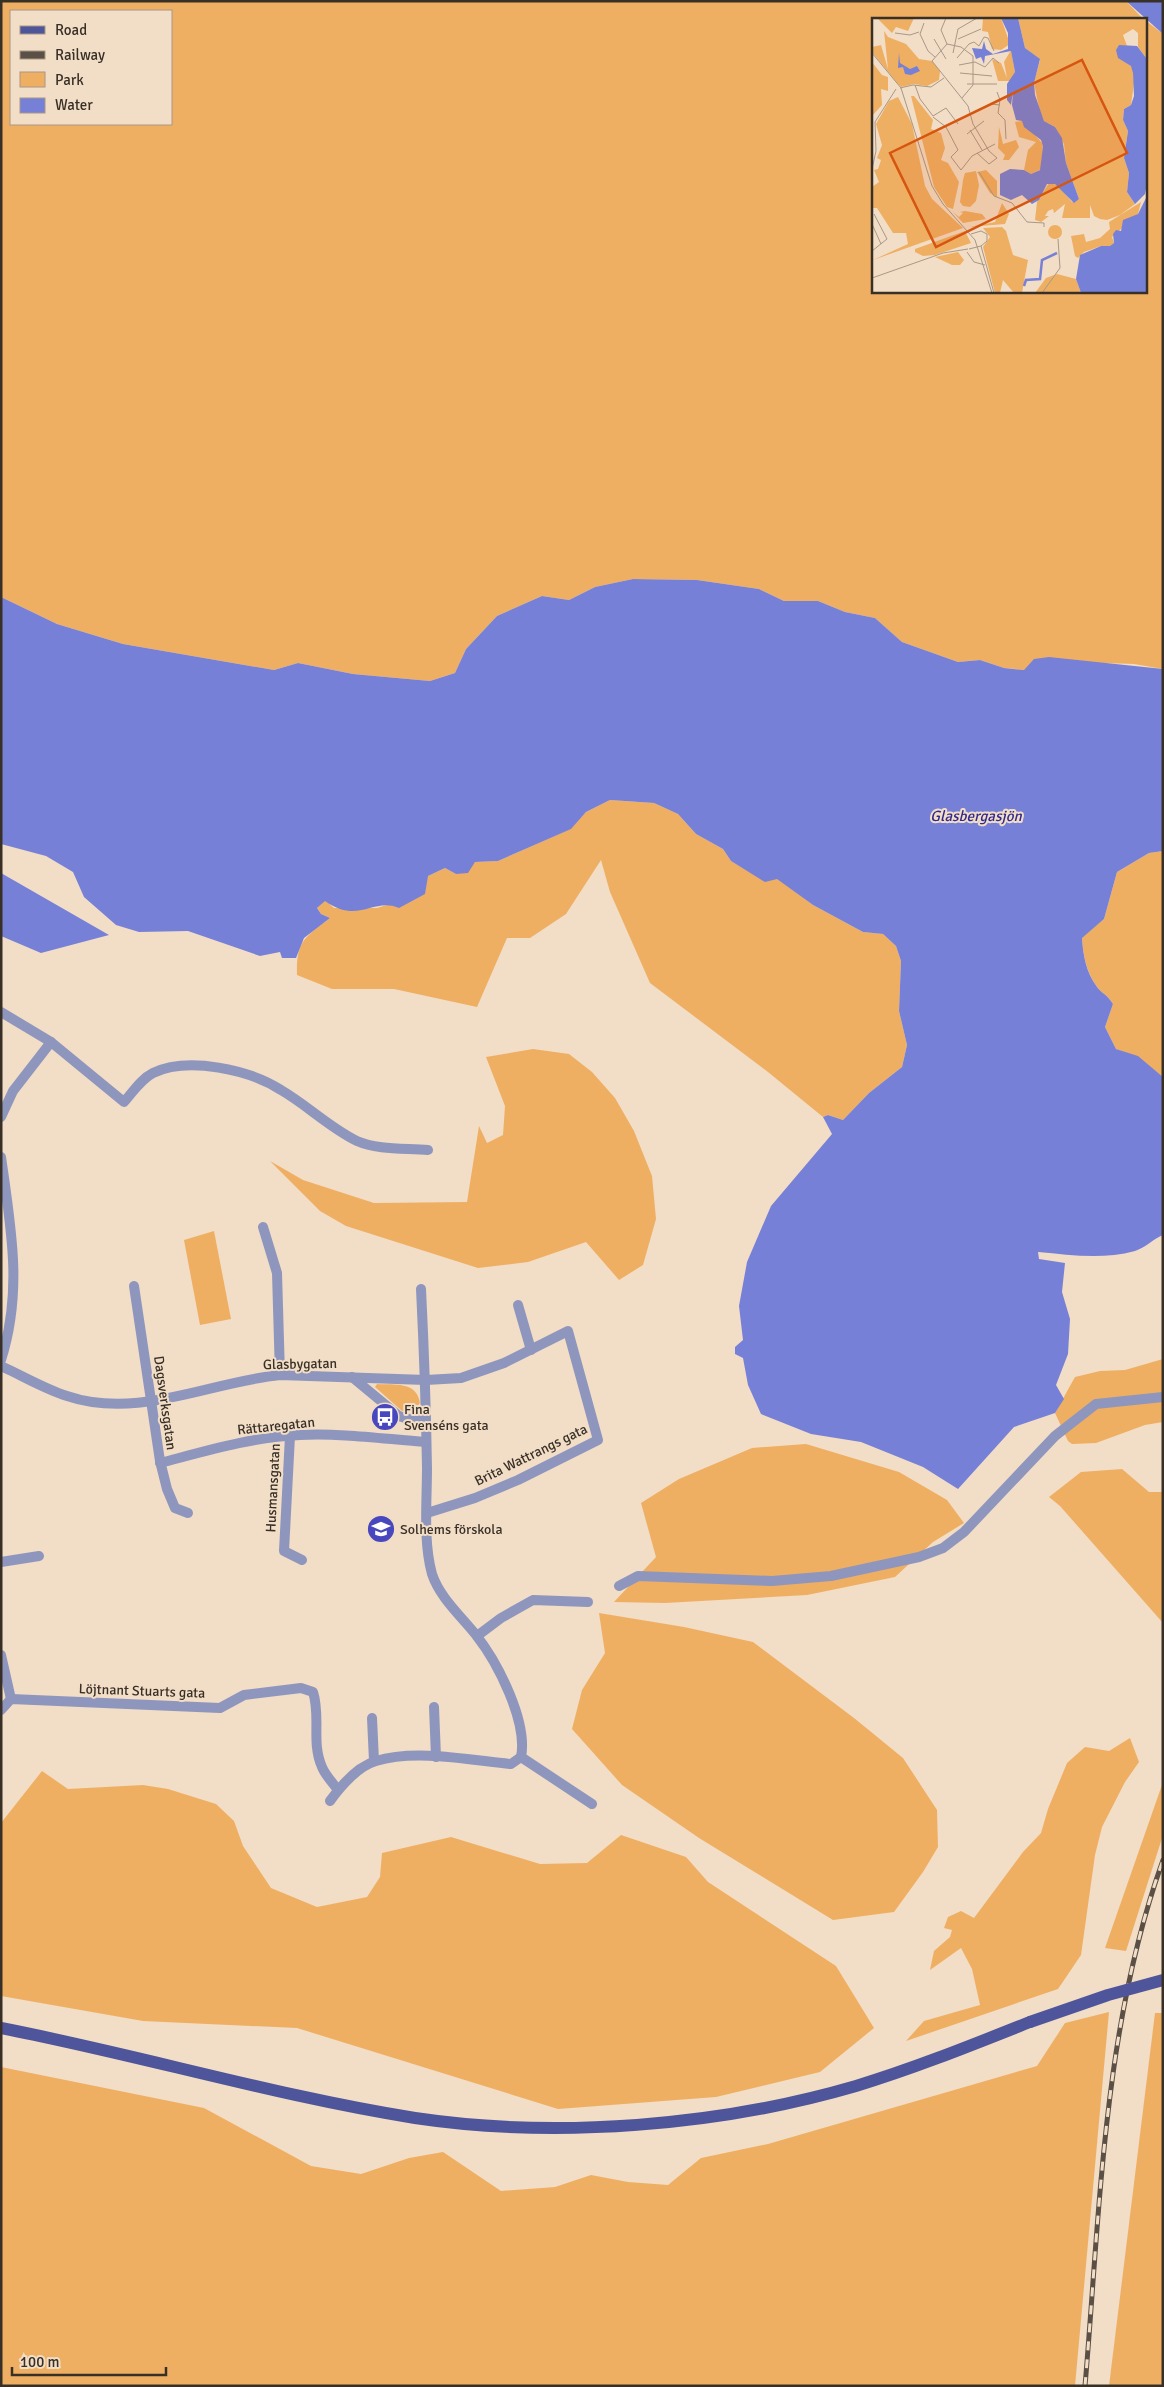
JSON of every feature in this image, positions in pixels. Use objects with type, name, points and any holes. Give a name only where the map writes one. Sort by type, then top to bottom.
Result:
[{"type":"main road","points":[[1,2028],[86,2046],[250,2086],[418,2118],[466,2123],[588,2127],[703,2118],[808,2098],[905,2071],[1030,2022],[1108,1995],[1163,1980]]},
{"type":"street","points":[[1,1012],[51,1042],[124,1102],[148,1076],[160,1070],[183,1067],[224,1069],[247,1074],[274,1085],[343,1133],[361,1142],[428,1150]]},
{"type":"street","points":[[1,1117],[13,1091],[51,1042]]},
{"type":"street","points":[[1,1157],[11,1222],[15,1280],[12,1318],[1,1360]]},
{"type":"street","points":[[263,1227],[277,1273],[280,1376]]},
{"type":"street","name":"Dagsverksgatan","points":[[134,1286],[160,1463],[167,1489],[175,1508],[188,1513]]},
{"type":"street","points":[[421,1290],[426,1380],[428,1544],[432,1574],[446,1600],[478,1636],[498,1670],[518,1718],[522,1741],[521,1757]]},
{"type":"street","points":[[518,1305],[531,1350]]},
{"type":"street","name":"Glasbygatan","points":[[1,1366],[67,1396],[115,1404],[150,1402],[260,1377],[446,1380],[476,1374],[504,1364],[568,1331]]},
{"type":"street","name":"Brita Wattrangs gata","points":[[427,1513],[492,1491],[598,1440],[568,1331]]},
{"type":"street","points":[[352,1377],[398,1416],[408,1419],[426,1418]]},
{"type":"street","points":[[620,1586],[638,1576],[772,1581],[831,1576],[919,1557],[943,1548],[964,1532],[1055,1436],[1096,1404],[1163,1397]]},
{"type":"street","name":"Rättaregatan","points":[[160,1463],[252,1440],[290,1436],[325,1434],[426,1442]]},
{"type":"street","name":"Husmansgatan","points":[[290,1436],[284,1551],[302,1560]]},
{"type":"street","points":[[1,1562],[39,1556]]},
{"type":"street","points":[[478,1636],[514,1610],[534,1600],[588,1602]]},
{"type":"street","points":[[1,1655],[11,1700],[1,1710]]},
{"type":"street","name":"Löjtnant Stuarts gata","points":[[11,1700],[220,1708],[244,1695],[301,1688],[313,1692],[318,1705],[316,1741],[321,1766],[338,1790]]},
{"type":"street","points":[[434,1707],[436,1757]]},
{"type":"street","points":[[372,1718],[374,1761]]},
{"type":"street","points":[[330,1801],[338,1790],[374,1761],[403,1756],[511,1764],[521,1757]]},
{"type":"street","points":[[521,1757],[592,1804]]},
{"type":"green space","points":[[1,1],[1126,1],[1142,18],[872,18],[872,292],[1146,292],[1146,21],[1163,34],[1163,669],[1134,664],[1104,663],[1025,670],[1004,668],[980,660],[958,662],[902,642],[875,618],[845,612],[818,601],[784,601],[759,589],[697,580],[633,579],[595,587],[569,600],[542,596],[497,616],[466,649],[455,673],[430,681],[353,674],[298,663],[274,670],[123,644],[57,624],[1,597]]},
{"type":"green space","points":[[610,800],[654,803],[678,814],[696,834],[723,849],[731,861],[765,881],[777,878],[813,905],[863,932],[883,934],[896,946],[901,961],[899,1011],[907,1045],[902,1067],[869,1093],[843,1120],[828,1115],[823,1117],[768,1072],[650,983],[610,892],[601,860],[566,914],[530,938],[507,938],[477,1007],[394,989],[332,989],[297,975],[300,947],[308,935],[330,918],[321,914],[317,908],[325,900],[334,908],[377,908],[390,904],[428,876],[445,868],[456,874],[475,862],[498,861],[570,829],[586,812]]},
{"type":"green space","points":[[1163,851],[1163,1077],[1138,1057],[1116,1049],[1105,1027],[1113,1004],[1099,989],[1090,975],[1084,957],[1082,937],[1104,919],[1117,872],[1149,853]]},
{"type":"green space","points":[[533,1049],[569,1054],[592,1072],[615,1098],[634,1131],[652,1176],[656,1219],[643,1265],[619,1280],[586,1242],[528,1262],[478,1268],[346,1226],[320,1211],[270,1161],[303,1180],[374,1203],[467,1202],[479,1126],[487,1143],[503,1135],[505,1106],[486,1057]]},
{"type":"green space","points":[[214,1231],[231,1319],[200,1325],[184,1240]]},
{"type":"green space","points":[[1163,1359],[1163,1422],[1145,1425],[1096,1443],[1072,1444],[1068,1441],[1055,1413],[1075,1377],[1100,1371],[1125,1370]]},
{"type":"green space","points":[[377,1384],[410,1388],[418,1396],[420,1403],[415,1409],[402,1411],[375,1387]]},
{"type":"green space","points":[[806,1444],[899,1472],[947,1500],[964,1523],[933,1542],[895,1577],[807,1595],[665,1603],[614,1602],[656,1557],[641,1503],[679,1479],[752,1448]]},
{"type":"green space","points":[[1122,1469],[1149,1492],[1163,1492],[1163,1623],[1060,1506],[1049,1497],[1081,1472]]},
{"type":"green space","points":[[599,1613],[684,1627],[753,1642],[854,1718],[903,1758],[937,1810],[938,1847],[923,1872],[894,1912],[833,1920],[699,1838],[622,1785],[572,1729],[582,1690],[605,1653]]},
{"type":"green space","points":[[1130,1738],[1139,1762],[1125,1782],[1102,1827],[1095,1855],[1081,1955],[1058,1989],[906,2041],[924,2021],[980,2005],[972,1969],[961,1948],[930,1970],[934,1951],[950,1937],[952,1930],[944,1928],[948,1917],[961,1911],[974,1918],[1023,1852],[1041,1833],[1048,1809],[1067,1763],[1085,1747],[1109,1751]]},
{"type":"green space","points":[[42,1771],[68,1789],[143,1785],[168,1789],[216,1804],[234,1821],[243,1846],[271,1888],[317,1907],[367,1897],[380,1877],[382,1853],[451,1837],[540,1864],[587,1863],[621,1835],[686,1857],[708,1882],[836,1966],[874,2028],[820,2072],[716,2097],[558,2109],[297,2028],[143,2021],[1,1996],[1,1823]]},
{"type":"green space","points":[[1163,1782],[1163,1835],[1126,1951],[1105,1948]]},
{"type":"green space","points":[[1109,2012],[1075,2386],[1,2386],[1,2067],[204,2108],[311,2166],[361,2174],[409,2158],[443,2152],[501,2191],[555,2187],[591,2175],[628,2182],[668,2185],[701,2158],[768,2144],[1037,2066],[1065,2023]]},
{"type":"green space","points":[[1155,2013],[1163,2013],[1163,2386],[1109,2386]]},
{"type":"water","points":[[1126,1],[1163,1],[1163,34]]},
{"type":"water","name":"Glasbergasjön","points":[[633,579],[697,580],[759,589],[784,601],[818,601],[845,612],[875,618],[902,642],[958,662],[980,660],[1004,668],[1024,670],[1034,659],[1049,657],[1163,669],[1163,851],[1149,853],[1117,872],[1104,919],[1082,938],[1084,957],[1090,975],[1099,989],[1113,1004],[1105,1027],[1116,1049],[1138,1056],[1163,1077],[1163,1235],[1139,1250],[1123,1254],[1086,1256],[1038,1252],[1039,1259],[1065,1263],[1062,1292],[1070,1319],[1068,1354],[1056,1385],[1064,1399],[1055,1413],[1014,1427],[958,1489],[923,1467],[861,1442],[811,1434],[761,1414],[748,1385],[743,1358],[735,1354],[735,1347],[743,1340],[739,1306],[747,1262],[771,1206],[832,1134],[823,1117],[828,1115],[843,1120],[869,1093],[902,1067],[907,1045],[899,1011],[901,961],[896,946],[883,934],[863,932],[813,905],[777,879],[765,882],[731,861],[723,849],[696,834],[678,814],[654,803],[610,800],[586,812],[571,829],[498,861],[475,862],[468,873],[456,874],[445,868],[428,876],[425,894],[399,908],[381,906],[347,911],[325,901],[317,908],[321,914],[330,918],[304,938],[296,958],[282,958],[280,952],[260,956],[188,931],[139,932],[116,925],[84,897],[73,872],[46,856],[1,844],[1,597],[57,624],[123,644],[274,670],[298,663],[353,674],[430,681],[455,673],[466,649],[497,616],[542,596],[569,600],[595,587]]},
{"type":"water","points":[[1,873],[109,935],[41,953],[1,936]]},
{"type":"railway","points":[[1085,2386],[1100,2187],[1116,2054],[1128,1988],[1143,1923],[1163,1860]]},
{"type":"place","name":"Fina Svenséns gata","points":[[385,1417]]},
{"type":"place","name":"Solhems förskola","points":[[381,1529]]}]
